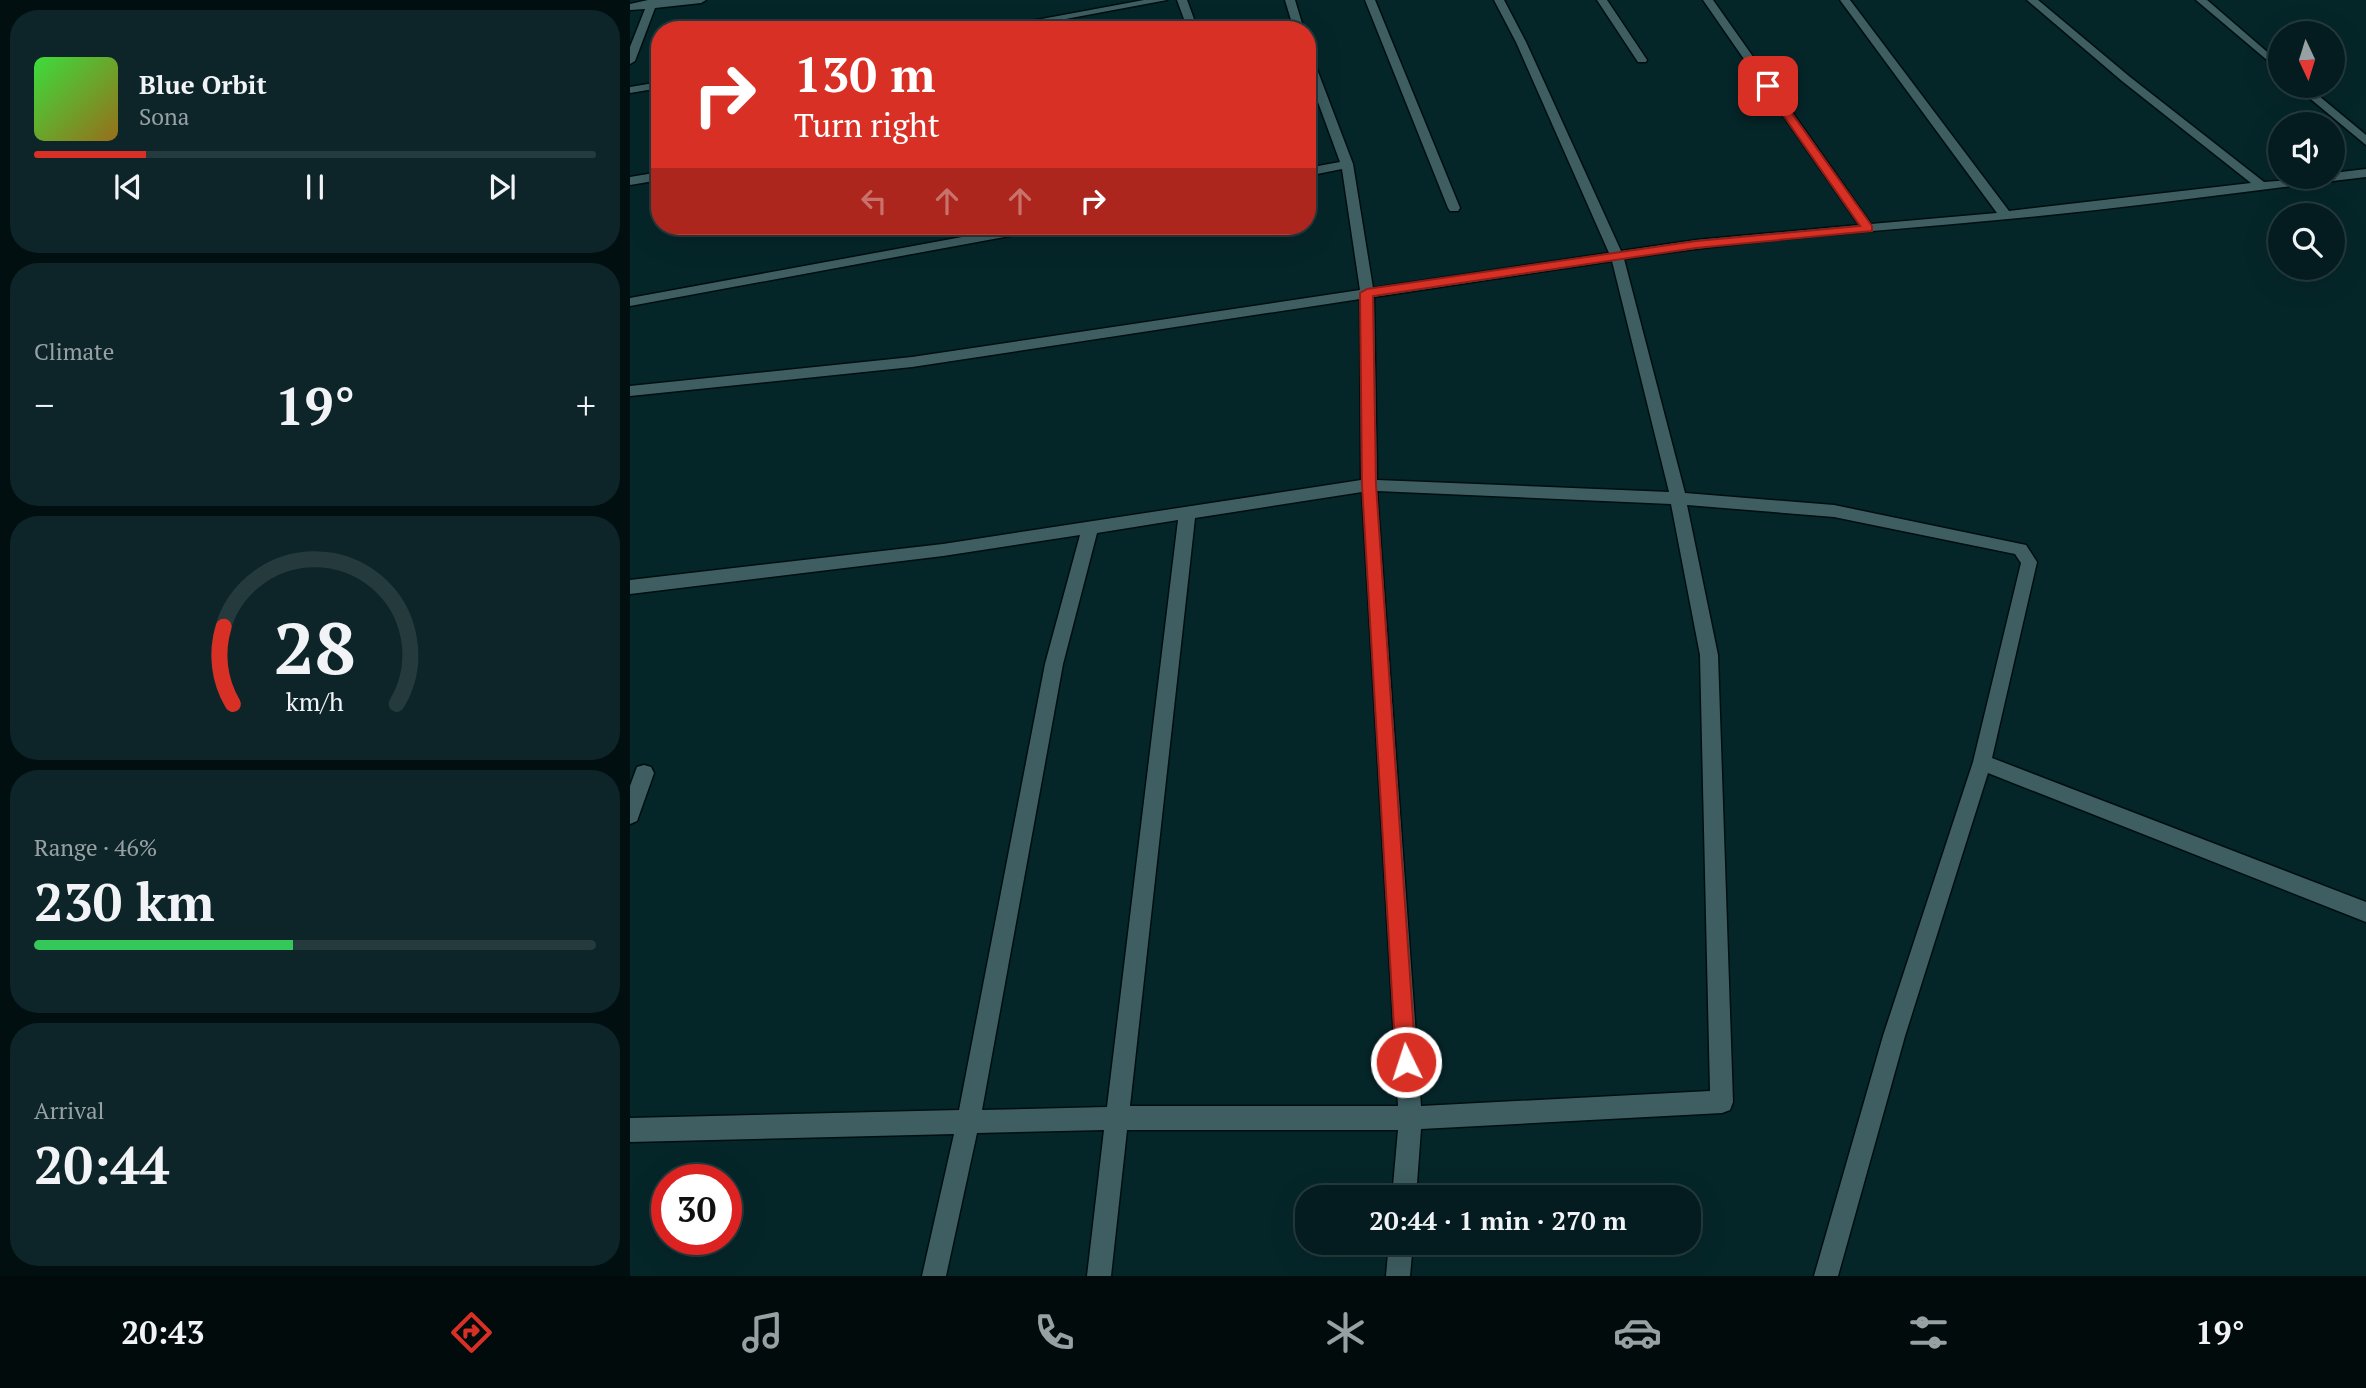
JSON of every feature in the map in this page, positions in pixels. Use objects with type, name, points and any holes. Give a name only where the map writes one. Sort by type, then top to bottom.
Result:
[{"type":"street","points":[[630,7],[651,2],[701,0]]},
{"type":"street","points":[[1040,21],[1162,0]]},
{"type":"street","points":[[1182,0],[1190,21]]},
{"type":"street","points":[[1290,0],[1296,21]]},
{"type":"street","points":[[1370,0],[1454,208]]},
{"type":"street","points":[[630,1130],[1119,1118],[1410,1118],[1722,1102],[1709,655],[1678,498],[1617,256],[1521,42],[1499,0]]},
{"type":"street","points":[[1602,0],[1642,60]]},
{"type":"street","points":[[1708,0],[1868,229]]},
{"type":"street","points":[[1845,0],[2006,216]]},
{"type":"street","points":[[2032,0],[2126,79],[2262,186]]},
{"type":"street","points":[[2201,0],[2268,58]]},
{"type":"street","points":[[630,61],[651,2]]},
{"type":"street","points":[[1316,84],[1348,164],[1367,293],[1369,485],[1410,1118],[1405,1185]]},
{"type":"street","points":[[630,90],[651,86]]},
{"type":"street","points":[[2315,98],[2366,141]]},
{"type":"street","points":[[1316,170],[1348,164]]},
{"type":"street","points":[[630,391],[912,362],[1696,244],[2006,216],[2366,173]]},
{"type":"street","points":[[630,181],[651,178]]},
{"type":"street","points":[[630,302],[993,235]]},
{"type":"street","points":[[630,587],[943,550],[1369,485],[1678,498],[1834,511],[2020,549],[2029,562],[1982,762],[1894,1036],[1826,1276]]},
{"type":"street","points":[[1099,1276],[1187,513]]},
{"type":"street","points":[[934,1276],[968,1121],[1054,664],[1090,527]]},
{"type":"street","points":[[1982,762],[2366,912]]},
{"type":"street","points":[[630,816],[644,773]]},
{"type":"street","points":[[1398,1276],[1400,1255]]},
{"type":"route","points":[[1406,1062],[1369,485],[1367,293],[1696,244],[1868,229],[1768,86]]}]
